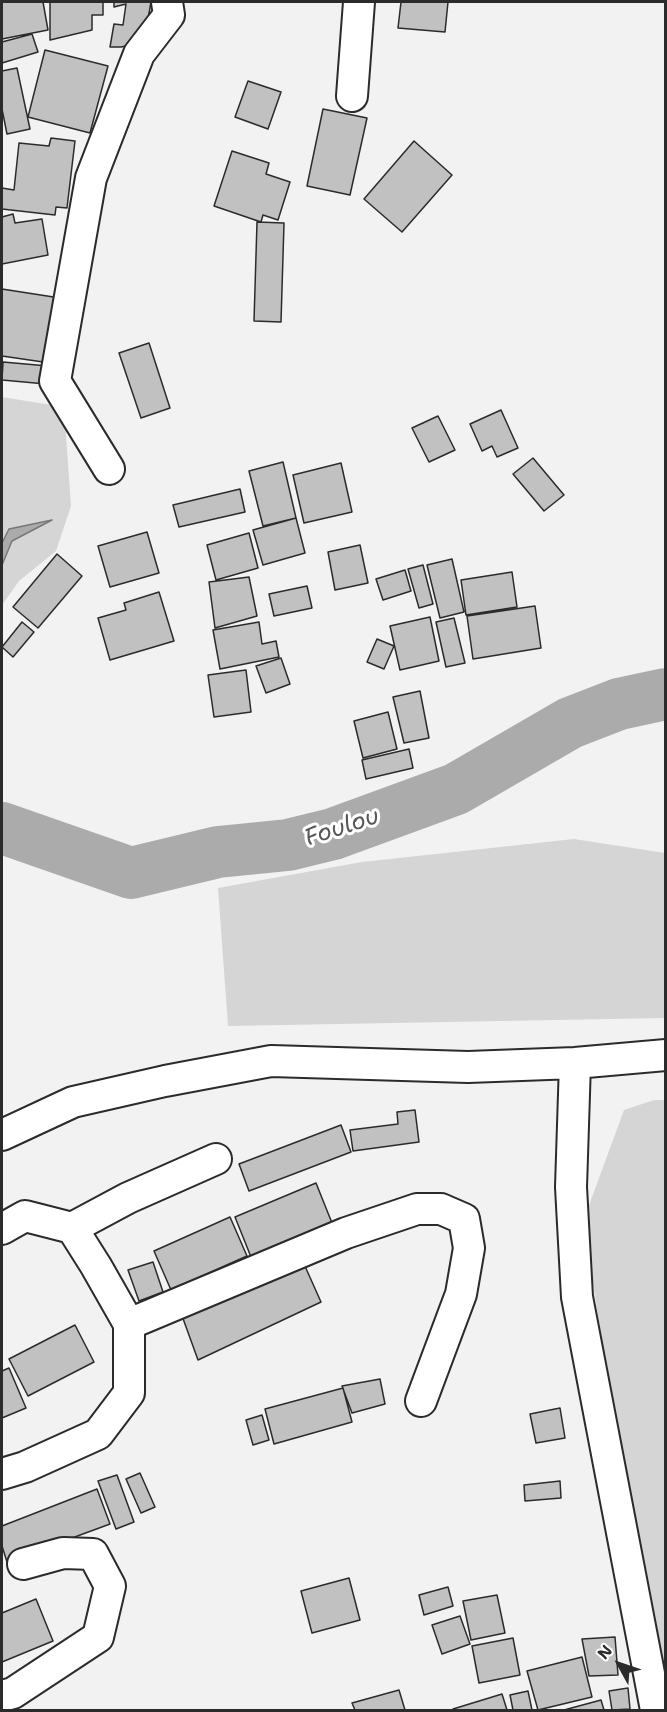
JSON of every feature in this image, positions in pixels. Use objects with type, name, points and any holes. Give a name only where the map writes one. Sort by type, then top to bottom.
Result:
[{"type":"street","points":[[109,469],[56,381],[91,178],[139,54],[169,15],[167,2]]},
{"type":"street","points":[[351,96],[359,2]]},
{"type":"street","points":[[2,1135],[73,1102],[271,1060],[468,1067],[575,1063],[666,1054]]},
{"type":"street","points":[[575,1063],[571,1187],[577,1297],[656,1710]]},
{"type":"street","points":[[2,1229],[25,1216],[72,1228],[128,1198],[216,1159]]},
{"type":"street","points":[[129,1324],[346,1233],[417,1209],[441,1209],[464,1219],[469,1248],[460,1294],[421,1401]]},
{"type":"street","points":[[2,1474],[25,1467],[98,1434],[129,1393],[129,1324],[72,1228]]},
{"type":"street","points":[[2,1696],[13,1693],[98,1637],[110,1586],[93,1554],[63,1553],[23,1564]]},
{"type":"shaded area","points":[[2,397],[64,407],[71,506],[56,551],[19,581],[2,605]]},
{"type":"shaded area","points":[[52,520],[12,541],[2,565],[2,543],[9,529]]},
{"type":"shaded area","points":[[574,839],[665,853],[665,1018],[228,1026],[218,888],[362,862]]},
{"type":"shaded area","points":[[654,1100],[665,1100],[665,1710],[659,1710],[586,1238],[588,1208],[624,1110]]},
{"type":"building","points":[[2,2],[43,2],[48,30],[2,39]]},
{"type":"building","points":[[50,2],[103,2],[103,15],[92,15],[92,30],[50,40]]},
{"type":"building","points":[[114,2],[151,2],[144,42],[110,47],[114,24],[123,25],[126,4],[114,7]]},
{"type":"building","points":[[401,2],[448,2],[445,32],[398,28]]},
{"type":"building","points":[[32,34],[38,52],[2,63],[2,42]]},
{"type":"building","points":[[45,50],[108,66],[90,133],[28,117]]},
{"type":"building","points":[[17,68],[30,129],[7,134],[2,109],[2,71]]},
{"type":"building","points":[[248,81],[281,92],[268,129],[235,117]]},
{"type":"building","points":[[323,109],[367,118],[350,195],[307,186]]},
{"type":"building","points":[[51,138],[75,141],[67,208],[56,207],[55,215],[2,209],[2,188],[14,190],[19,143],[49,146]]},
{"type":"building","points":[[414,141],[452,175],[402,232],[364,199]]},
{"type":"building","points":[[232,151],[269,163],[266,174],[290,182],[278,220],[263,215],[261,222],[214,206]]},
{"type":"building","points":[[13,214],[15,223],[42,219],[48,255],[2,264],[2,217]]},
{"type":"building","points":[[257,222],[284,223],[281,322],[254,321]]},
{"type":"building","points":[[2,289],[60,298],[50,363],[2,356]]},
{"type":"building","points":[[149,343],[170,408],[141,418],[119,353]]},
{"type":"building","points":[[3,362],[48,366],[46,384],[2,380]]},
{"type":"building","points":[[501,410],[518,448],[497,457],[492,446],[482,451],[470,424]]},
{"type":"building","points":[[438,416],[455,450],[429,462],[412,428]]},
{"type":"building","points":[[533,458],[564,495],[544,511],[513,474]]},
{"type":"building","points":[[283,462],[296,518],[263,526],[249,471]]},
{"type":"building","points":[[341,463],[352,512],[304,523],[293,475]]},
{"type":"building","points":[[240,489],[245,512],[179,527],[173,505]]},
{"type":"building","points":[[296,518],[305,553],[263,565],[253,530]]},
{"type":"building","points":[[147,532],[159,573],[110,587],[98,546]]},
{"type":"building","points":[[249,533],[258,568],[216,580],[207,545]]},
{"type":"building","points":[[360,545],[368,583],[335,590],[328,552]]},
{"type":"building","points":[[57,554],[82,576],[38,628],[13,607]]},
{"type":"building","points":[[452,559],[464,612],[440,618],[427,565]]},
{"type":"building","points":[[423,565],[433,604],[419,608],[408,569]]},
{"type":"building","points":[[405,570],[411,591],[383,600],[376,579]]},
{"type":"building","points":[[512,572],[517,607],[466,615],[461,580]]},
{"type":"building","points":[[249,577],[257,616],[215,628],[209,582]]},
{"type":"building","points":[[307,586],[312,608],[274,616],[269,594]]},
{"type":"building","points":[[159,592],[174,641],[110,660],[98,618],[126,610],[124,603]]},
{"type":"building","points":[[535,606],[541,648],[473,659],[467,616]]},
{"type":"building","points":[[430,617],[439,661],[400,670],[390,626]]},
{"type":"building","points":[[454,618],[465,663],[446,667],[436,622]]},
{"type":"building","points":[[22,622],[34,632],[13,657],[2,647]]},
{"type":"building","points":[[259,622],[262,644],[276,641],[279,657],[220,669],[213,630]]},
{"type":"building","points":[[377,639],[394,646],[384,669],[367,662]]},
{"type":"building","points":[[281,658],[290,684],[266,693],[256,666]]},
{"type":"building","points":[[246,670],[251,712],[214,717],[208,675]]},
{"type":"building","points":[[420,691],[429,738],[404,743],[393,697]]},
{"type":"building","points":[[388,712],[397,749],[363,758],[354,721]]},
{"type":"building","points":[[409,749],[413,768],[366,779],[362,760]]},
{"type":"building","points":[[415,1110],[419,1142],[353,1151],[350,1130],[398,1124],[397,1112]]},
{"type":"building","points":[[341,1125],[351,1152],[249,1191],[239,1164]]},
{"type":"building","points":[[316,1183],[332,1223],[251,1257],[235,1217]]},
{"type":"building","points":[[230,1217],[247,1256],[171,1290],[154,1251]]},
{"type":"building","points":[[153,1262],[163,1292],[139,1301],[128,1270]]},
{"type":"building","points":[[304,1264],[321,1302],[198,1360],[181,1313]]},
{"type":"building","points":[[75,1325],[94,1362],[28,1396],[9,1359]]},
{"type":"building","points":[[9,1368],[26,1408],[2,1418],[2,1371]]},
{"type":"building","points":[[380,1379],[385,1404],[352,1413],[342,1386]]},
{"type":"building","points":[[343,1388],[352,1422],[274,1444],[265,1409]]},
{"type":"building","points":[[560,1408],[565,1438],[536,1443],[530,1414]]},
{"type":"building","points":[[262,1415],[269,1440],[253,1445],[246,1420]]},
{"type":"building","points":[[140,1473],[155,1507],[141,1513],[126,1479]]},
{"type":"building","points":[[117,1475],[134,1522],[116,1529],[98,1481]]},
{"type":"building","points":[[560,1481],[561,1498],[525,1501],[524,1485]]},
{"type":"building","points":[[97,1489],[110,1524],[7,1562],[2,1546],[2,1526]]},
{"type":"building","points":[[349,1578],[360,1620],[312,1633],[301,1591]]},
{"type":"building","points":[[448,1587],[453,1606],[424,1615],[419,1595]]},
{"type":"building","points":[[497,1595],[505,1633],[471,1640],[463,1601]]},
{"type":"building","points":[[36,1599],[53,1641],[2,1662],[2,1613]]},
{"type":"building","points":[[460,1616],[470,1644],[442,1654],[432,1625]]},
{"type":"building","points":[[615,1637],[618,1675],[589,1676],[582,1639]]},
{"type":"building","points":[[513,1638],[520,1675],[479,1683],[472,1646]]},
{"type":"building","points":[[582,1657],[592,1697],[538,1710],[527,1671]]},
{"type":"building","points":[[628,1688],[630,1709],[612,1710],[609,1691]]},
{"type":"building","points":[[399,1690],[405,1710],[355,1710],[352,1703]]},
{"type":"building","points":[[528,1691],[532,1710],[513,1710],[510,1695]]},
{"type":"building","points":[[502,1694],[507,1710],[453,1709]]},
{"type":"building","points":[[601,1700],[604,1710],[564,1710]]},
{"type":"waterway","name":"Foulou","points":[[2,828],[131,873],[218,852],[288,845],[333,834],[456,789],[570,723],[619,704],[666,694]]}]
